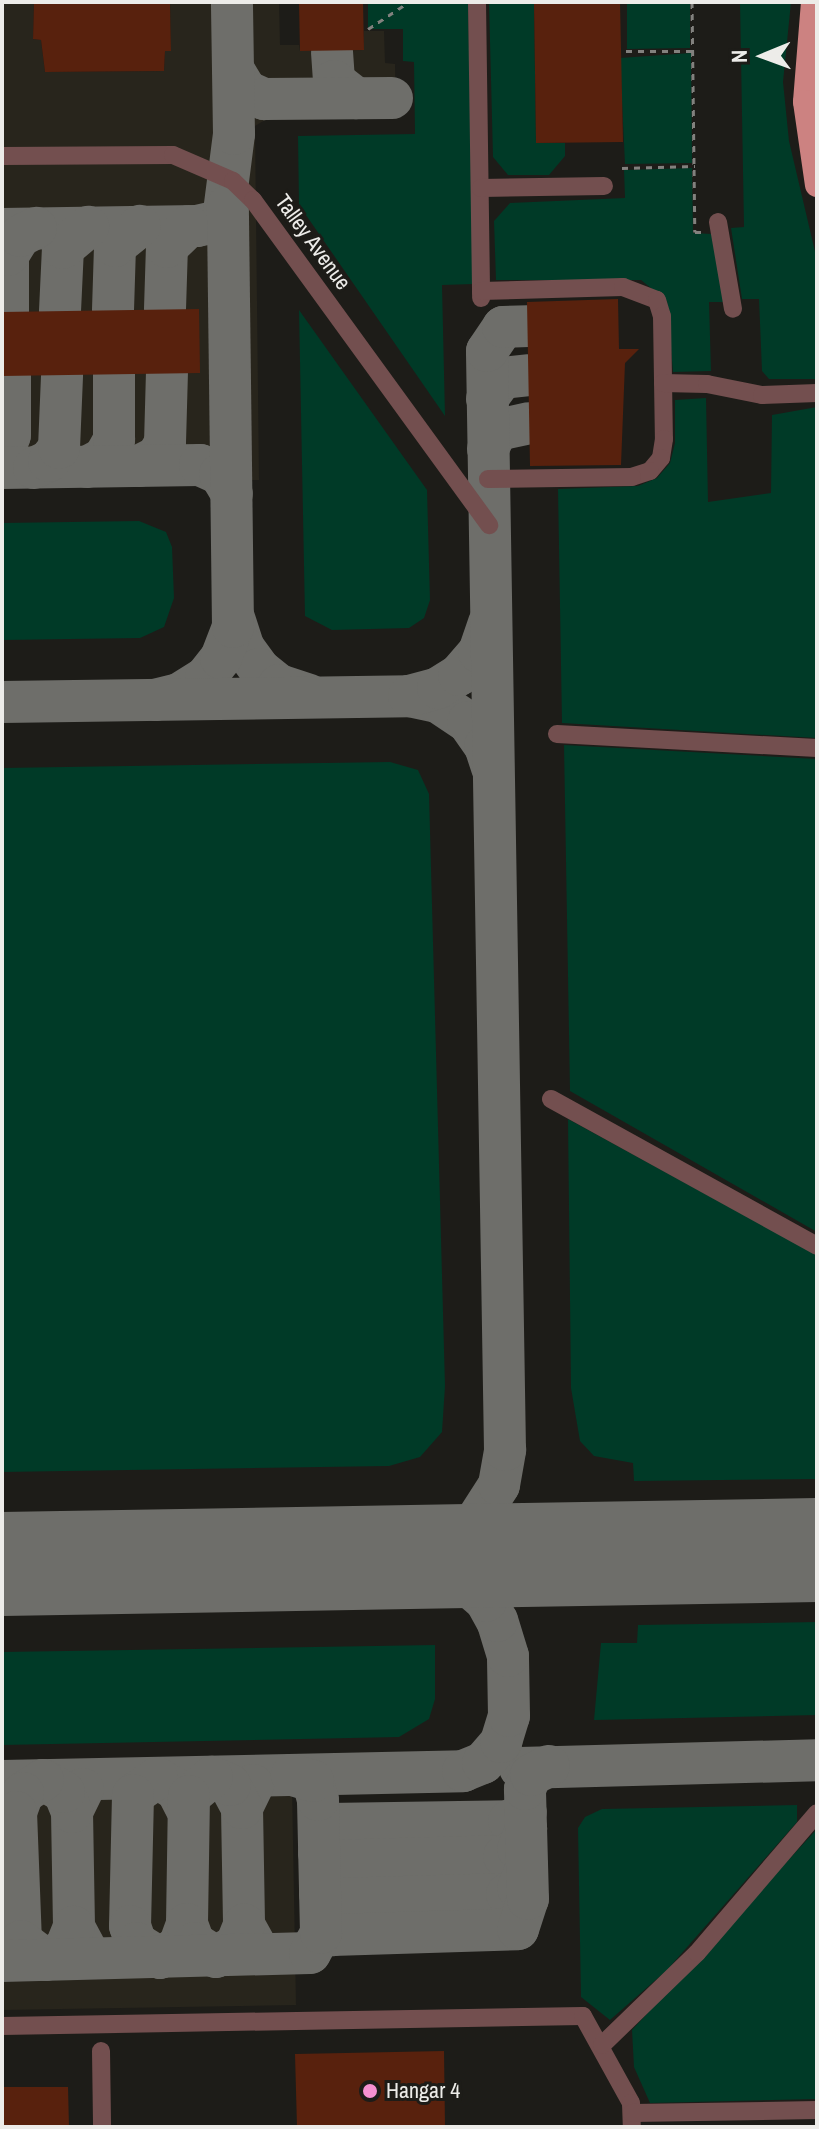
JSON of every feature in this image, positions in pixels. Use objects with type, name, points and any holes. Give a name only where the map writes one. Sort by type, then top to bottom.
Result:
[{"type":"main road","points":[[813,2],[805,102],[817,185]]},
{"type":"street","points":[[477,2],[481,294],[644,291],[657,300],[662,316],[664,439],[661,458],[650,471],[632,477],[488,479]]},
{"type":"street","name":"Talley Avenue","points":[[2,156],[173,155],[233,181],[253,200],[489,525]]},
{"type":"street","points":[[481,188],[604,186]]},
{"type":"street","points":[[719,227],[733,309]]},
{"type":"street","points":[[663,383],[707,384],[734,392],[817,393]]},
{"type":"street","points":[[557,734],[817,748]]},
{"type":"street","points":[[551,1099],[817,1246]]},
{"type":"street","points":[[602,2045],[697,1953],[817,1813]]},
{"type":"street","points":[[2,2026],[583,2016],[602,2045],[632,2120],[817,2110]]},
{"type":"street","points":[[101,2051],[102,2127]]},
{"type":"path","points":[[368,29],[409,2]]},
{"type":"path","points":[[692,2],[695,232],[719,227]]},
{"type":"path","points":[[626,51],[693,51]]},
{"type":"path","points":[[622,168],[695,166]]},
{"type":"shaded area","points":[[2,2],[34,2],[33,39],[41,40],[45,72],[164,71],[165,51],[171,50],[170,2],[279,2],[280,45],[299,45],[300,51],[364,50],[364,31],[384,31],[385,63],[395,64],[396,118],[265,120],[255,126],[259,480],[2,484]]},
{"type":"shaded area","points":[[292,1787],[296,2005],[2,2010],[2,1792]]},
{"type":"green space","points":[[368,2],[468,2],[474,284],[442,285],[445,416],[299,205],[298,136],[415,134],[414,62],[403,61],[403,29],[368,29]]},
{"type":"green space","points":[[489,2],[534,2],[536,143],[565,143],[565,156],[549,175],[508,175],[493,157]]},
{"type":"green space","points":[[627,2],[690,2],[690,48],[627,49]]},
{"type":"green space","points":[[740,2],[791,2],[783,82],[789,141],[817,260],[817,379],[769,379],[762,371],[759,299],[742,299],[731,228],[744,227]]},
{"type":"green space","points":[[691,53],[692,163],[625,164],[620,58]]},
{"type":"green space","points":[[692,168],[693,233],[712,234],[724,302],[709,302],[711,371],[673,372],[667,301],[641,280],[496,280],[494,221],[510,203],[625,198],[624,170]]},
{"type":"green space","points":[[299,310],[427,490],[430,600],[424,618],[409,628],[332,630],[305,616]]},
{"type":"green space","points":[[706,398],[708,502],[771,493],[772,415],[817,407],[817,738],[562,723],[558,489],[638,486],[657,478],[670,463],[675,443],[675,400]]},
{"type":"green space","points":[[139,521],[166,532],[172,547],[174,598],[164,627],[140,638],[2,640],[2,523]]},
{"type":"green space","points":[[564,745],[817,759],[817,1232],[570,1091]]},
{"type":"green space","points":[[390,762],[418,770],[429,794],[445,1386],[442,1432],[420,1457],[389,1466],[2,1472],[2,768]]},
{"type":"green space","points":[[568,1119],[817,1255],[817,1479],[634,1481],[633,1463],[594,1456],[580,1441],[571,1388]]},
{"type":"green space","points":[[817,1622],[817,1715],[594,1720],[601,1643],[637,1643],[638,1625]]},
{"type":"green space","points":[[435,1645],[435,1699],[429,1719],[399,1737],[2,1745],[2,1652]]},
{"type":"green space","points":[[797,1805],[797,1822],[667,1970],[610,2020],[581,1997],[578,1828],[585,1817],[602,1809]]},
{"type":"green space","points":[[817,1829],[817,2099],[650,2103],[634,2067],[632,2030]]},
{"type":"building","points":[[34,2],[170,2],[171,51],[165,51],[164,71],[45,72],[41,40],[33,39]]},
{"type":"building","points":[[299,2],[363,2],[364,50],[300,51]]},
{"type":"building","points":[[534,2],[620,2],[623,142],[536,143]]},
{"type":"building","points":[[618,299],[619,349],[639,349],[625,363],[621,465],[530,466],[527,302]]},
{"type":"building","points":[[199,309],[200,373],[2,376],[2,312]]},
{"type":"building","name":"Hangar 4","points":[[444,2051],[445,2127],[297,2127],[295,2054]]},
{"type":"building","points":[[2,2087],[68,2087],[69,2127],[2,2127]]},
{"type":"taxiway","points":[[2,229],[197,226],[223,220],[234,134],[232,2]]},
{"type":"taxiway","points":[[332,52],[334,81],[356,98]]},
{"type":"taxiway","points":[[233,69],[246,91],[264,99],[392,98]]},
{"type":"taxiway","points":[[155,700],[179,694],[206,677],[221,658],[233,627],[228,206]]},
{"type":"taxiway","points":[[113,310],[115,246],[140,226]]},
{"type":"taxiway","points":[[165,309],[167,247],[189,226]]},
{"type":"taxiway","points":[[60,311],[63,248],[88,227]]},
{"type":"taxiway","points":[[8,312],[8,255],[20,236],[36,228]]},
{"type":"taxiway","points":[[398,1557],[442,1545],[474,1524],[499,1485],[505,1450],[487,351],[503,327],[528,326]]},
{"type":"taxiway","points":[[139,466],[157,457],[165,443],[167,373]]},
{"type":"taxiway","points":[[87,467],[104,458],[114,440],[114,374]]},
{"type":"taxiway","points":[[34,468],[49,461],[59,448],[62,375]]},
{"type":"taxiway","points":[[487,399],[502,378],[529,375]]},
{"type":"taxiway","points":[[2,456],[10,435],[10,376]]},
{"type":"taxiway","points":[[488,449],[497,430],[529,423]]},
{"type":"taxiway","points":[[2,468],[200,465],[220,474],[232,494]]},
{"type":"taxiway","points":[[234,618],[244,648],[259,669],[279,685],[309,695]]},
{"type":"taxiway","points":[[2,702],[409,696],[438,688],[459,675],[479,652],[489,623]]},
{"type":"taxiway","points":[[409,696],[438,702],[468,722],[485,746],[492,768]]},
{"type":"taxiway","points":[[2,1781],[463,1771],[483,1763],[501,1742],[509,1716],[508,1656],[497,1621],[486,1601],[456,1575],[397,1559]]},
{"type":"taxiway","points":[[520,1768],[817,1760]]},
{"type":"taxiway","points":[[321,1927],[332,1935],[518,1929],[528,1899],[525,1789],[531,1775],[549,1766]]},
{"type":"taxiway","points":[[2,1961],[310,1953],[321,1933],[318,1800],[313,1781],[292,1775]]},
{"type":"taxiway","points":[[242,1808],[230,1785],[212,1777],[189,1796],[187,1924],[194,1943],[216,1957],[236,1945],[244,1925]]},
{"type":"taxiway","points":[[186,1808],[177,1790],[157,1778],[133,1795],[130,1926],[136,1943],[160,1958],[179,1946],[187,1924]]},
{"type":"taxiway","points":[[72,1812],[64,1792],[43,1780],[23,1793],[16,1812],[21,1941],[46,1960],[65,1949],[74,1927]]},
{"type":"taxiway","points":[[253,1785],[242,1808],[244,1925],[257,1948]]},
{"type":"taxiway","points":[[83,1789],[72,1812],[74,1927],[87,1951]]},
{"type":"taxiway","points":[[319,1817],[328,1824],[509,1821],[526,1812]]},
{"type":"taxiway","points":[[319,1853],[329,1861],[504,1856],[518,1849],[526,1829]]},
{"type":"taxiway","points":[[320,1894],[334,1899],[507,1894],[518,1888],[527,1866]]},
{"type":"runway","points":[[2,1564],[817,1550]]},
{"type":"place","name":"Hangar 4","points":[[370,2091]]}]
